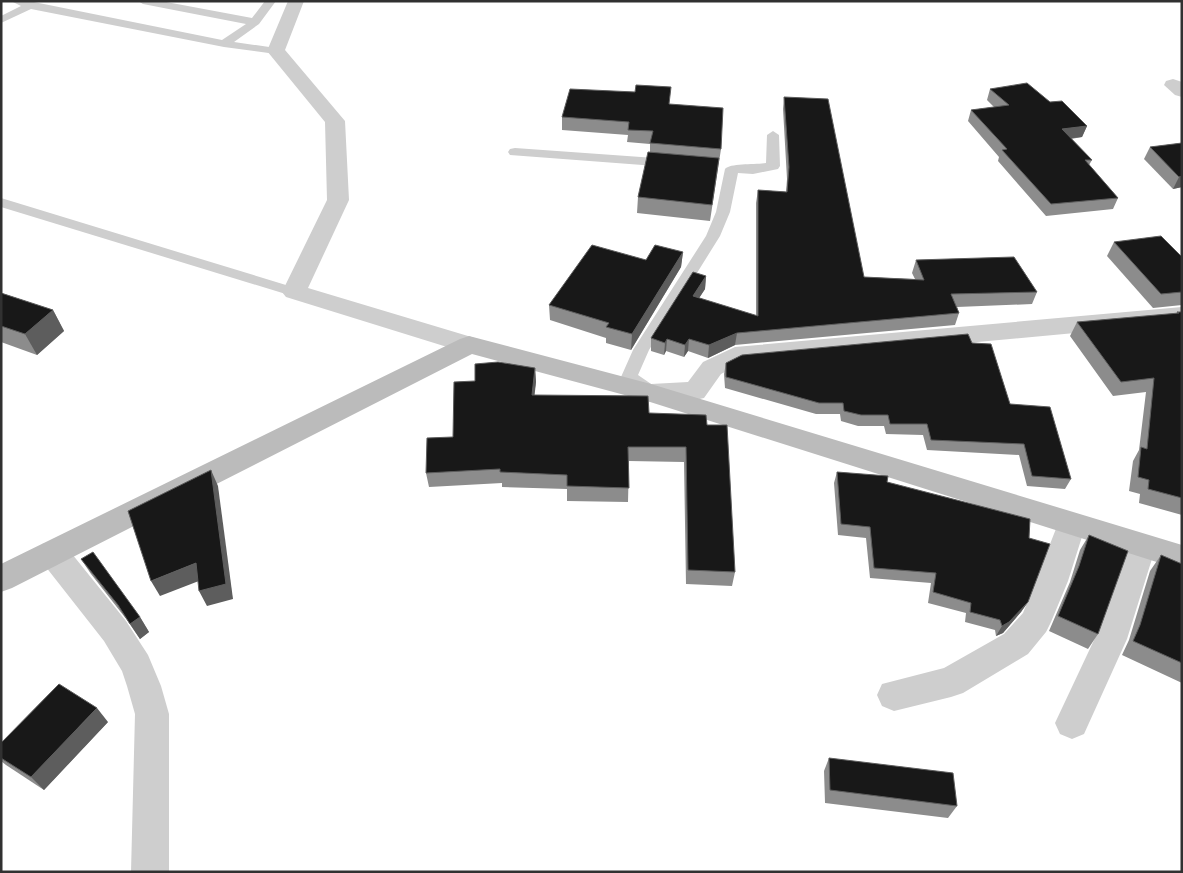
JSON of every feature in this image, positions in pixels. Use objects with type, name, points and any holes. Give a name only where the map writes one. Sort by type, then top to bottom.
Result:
[{"type":"street","points":[[296,1],[276,51],[335,122],[338,200],[294,292],[469,345],[651,393],[1182,558]]},
{"type":"street","points":[[651,393],[695,390],[712,368],[734,356],[937,336],[1076,327],[1182,315]]},
{"type":"street","points":[[1,579],[469,345]]},
{"type":"street","points":[[894,695],[951,682],[1016,644],[1035,622],[1071,524]]},
{"type":"street","points":[[1072,723],[1111,639],[1141,546]]},
{"type":"street","points":[[53,553],[115,630],[136,665],[144,686],[152,714],[150,872]]},
{"type":"lane","points":[[16,1],[224,44],[276,51]]},
{"type":"lane","points":[[143,1],[254,22]]},
{"type":"lane","points":[[224,44],[254,22],[271,1]]},
{"type":"lane","points":[[1,20],[33,3]]},
{"type":"lane","points":[[715,168],[753,170],[773,166],[773,135]]},
{"type":"lane","points":[[515,152],[681,164]]},
{"type":"lane","points":[[651,393],[629,377],[649,337],[713,236],[723,212],[732,169]]},
{"type":"lane","points":[[1,202],[294,292]]},
{"type":"building","points":[[1027,83],[1050,102],[1062,101],[1087,126],[1062,129],[1092,160],[1085,160],[1118,198],[1051,204],[1002,150],[1007,149],[971,110],[1009,105],[990,89]]},
{"type":"building","points":[[636,85],[671,87],[669,104],[723,108],[721,149],[650,143],[653,131],[628,130],[629,122],[562,117],[570,89],[635,92]]},
{"type":"building","points":[[784,97],[828,99],[864,277],[924,280],[916,260],[1014,257],[1037,292],[951,294],[959,313],[737,333],[709,345],[689,339],[685,345],[667,339],[665,343],[651,338],[693,272],[706,276],[693,296],[758,316],[758,190],[787,192],[789,167]]},
{"type":"building","points":[[1182,143],[1182,176],[1179,177],[1150,147]]},
{"type":"building","points":[[648,152],[719,158],[712,205],[638,197]]},
{"type":"building","points":[[1161,236],[1182,257],[1182,292],[1161,294],[1114,242]]},
{"type":"building","points":[[592,245],[646,260],[655,245],[683,252],[632,334],[606,327],[609,323],[549,305]]},
{"type":"building","points":[[1,293],[53,310],[25,334],[1,326]]},
{"type":"building","points":[[1177,312],[1182,312],[1182,498],[1148,489],[1149,480],[1138,477],[1141,447],[1147,449],[1154,378],[1121,382],[1077,322],[1179,313]]},
{"type":"building","points":[[968,334],[972,343],[991,344],[1010,404],[1050,407],[1071,479],[1032,476],[1024,444],[931,440],[927,424],[890,424],[888,415],[861,415],[844,411],[843,403],[819,403],[726,377],[726,363],[742,355]]},
{"type":"building","points":[[498,362],[535,368],[532,395],[648,396],[649,413],[706,415],[707,425],[727,425],[735,572],[688,570],[686,447],[628,447],[629,488],[567,486],[567,475],[500,472],[500,469],[426,473],[427,438],[453,437],[454,382],[475,381],[475,364]]},
{"type":"building","points":[[211,470],[226,584],[199,591],[196,563],[151,581],[128,511]]},
{"type":"building","points":[[837,472],[888,476],[887,482],[1030,519],[1029,538],[1050,544],[1028,602],[1009,622],[1002,626],[1000,620],[970,612],[971,603],[933,592],[936,573],[874,568],[870,527],[841,524]]},
{"type":"building","points":[[1089,535],[1128,551],[1098,634],[1058,616],[1079,566]]},
{"type":"building","points":[[93,552],[140,617],[130,624],[118,605],[81,559]]},
{"type":"building","points":[[1161,555],[1182,564],[1182,663],[1133,641],[1140,625]]},
{"type":"building","points":[[59,684],[97,708],[31,777],[1,758],[1,743]]},
{"type":"building","points":[[829,758],[953,773],[957,806],[830,790]]}]
